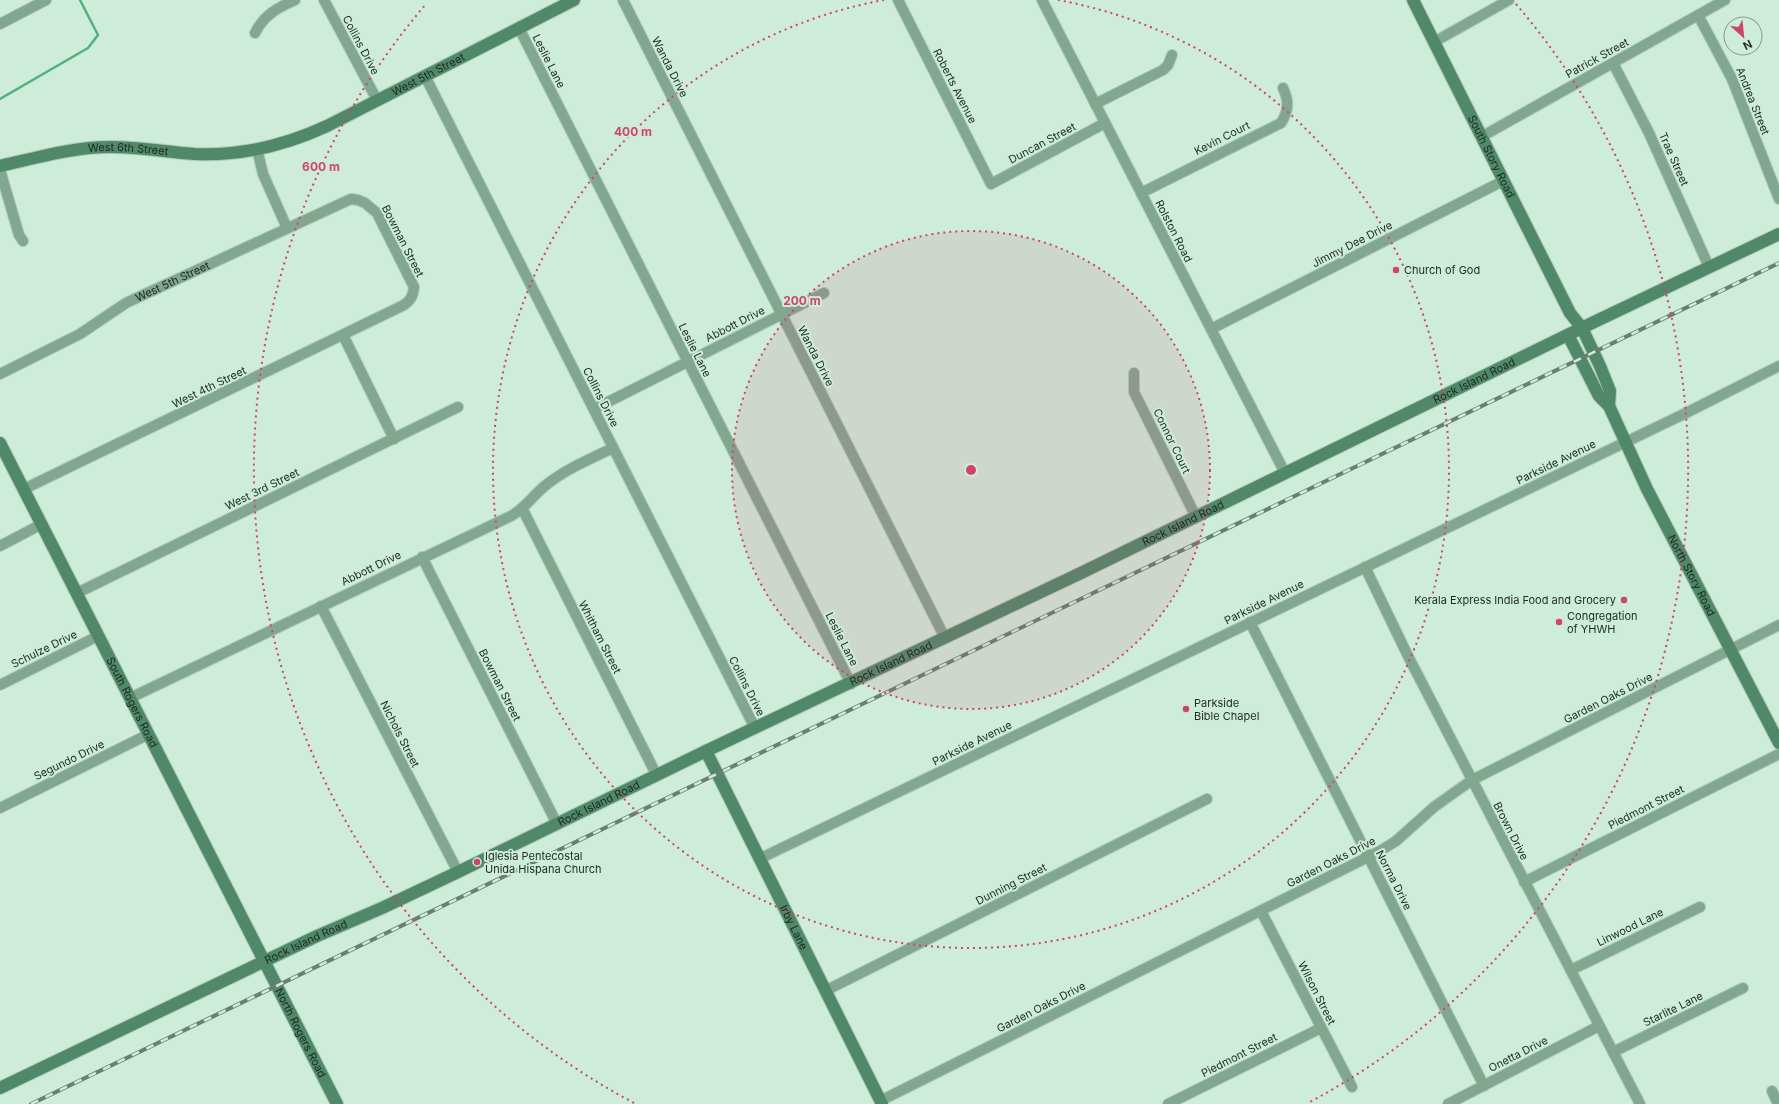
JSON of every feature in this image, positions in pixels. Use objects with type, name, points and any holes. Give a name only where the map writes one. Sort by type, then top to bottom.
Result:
[{"type":"main road","name":"West 5th Street","points":[[257,149],[279,144],[309,134],[574,0]]},
{"type":"main road","name":"South Story Road","points":[[1413,0],[1570,313],[1582,328]]},
{"type":"main road","name":"West 6th Street","points":[[0,166],[64,152],[110,147],[196,154],[225,153],[257,149]]},
{"type":"main road","name":"Rock Island Road","points":[[0,1088],[264,962],[458,872],[706,751],[851,684],[1582,328],[1779,234]]},
{"type":"main road","points":[[1568,335],[1570,313]]},
{"type":"main road","name":"North Story Road","points":[[1582,328],[1610,391],[1609,406]]},
{"type":"main road","name":"North Story Road","points":[[1568,335],[1599,396],[1609,406],[1647,489],[1779,743]]},
{"type":"main road","name":"South Rogers Road","points":[[0,443],[264,962]]},
{"type":"main road","name":"Irby Lane","points":[[706,751],[881,1102]]},
{"type":"main road","name":"North Rogers Road","points":[[264,962],[337,1104]]},
{"type":"street","points":[[0,24],[46,0]]},
{"type":"street","points":[[255,33],[260,22],[274,10],[295,0]]},
{"type":"street","name":"Collins Drive","points":[[324,0],[377,100]]},
{"type":"street","name":"Wanda Drive","points":[[623,0],[945,638]]},
{"type":"street","name":"Roberts Avenue","points":[[898,0],[991,184]]},
{"type":"street","name":"Rolston Road","points":[[1042,0],[1285,473]]},
{"type":"street","points":[[1434,42],[1509,0]]},
{"type":"street","name":"Patrick Street","points":[[1481,137],[1725,0]]},
{"type":"street","name":"Andrea Street","points":[[1698,16],[1732,79],[1779,199]]},
{"type":"street","name":"Leslie Lane","points":[[519,28],[851,684]]},
{"type":"street","points":[[1095,104],[1163,70],[1168,65],[1172,55]]},
{"type":"street","name":"Trae Street","points":[[1613,63],[1649,133],[1709,267]]},
{"type":"street","name":"Collins Drive","points":[[425,76],[755,728]]},
{"type":"street","name":"Kevin Court","points":[[1141,193],[1281,123],[1288,109],[1288,98],[1283,88]]},
{"type":"street","name":"Duncan Street","points":[[991,184],[1105,123]]},
{"type":"street","points":[[257,149],[263,174],[288,228]]},
{"type":"street","points":[[0,170],[19,235],[23,241]]},
{"type":"street","name":"Jimmy Dee Drive","points":[[1211,329],[1503,181]]},
{"type":"street","name":"West 5th Street","points":[[0,374],[80,334],[126,303],[351,199]]},
{"type":"street","name":"Bowman Street","points":[[351,199],[365,203],[377,212],[414,287],[411,300],[404,305]]},
{"type":"street","name":"Abbott Drive","points":[[594,409],[824,293]]},
{"type":"street","name":"West 4th Street","points":[[24,489],[404,305]]},
{"type":"street","points":[[343,335],[394,439]]},
{"type":"street","name":"Parkside Avenue","points":[[759,859],[1625,442],[1779,366]]},
{"type":"street","name":"Connor Court","points":[[1134,373],[1134,392],[1196,517]]},
{"type":"street","name":"West 3rd Street","points":[[76,593],[458,407]]},
{"type":"street","name":"Abbott Drive","points":[[130,698],[422,557],[511,516],[522,508],[544,486],[565,472],[613,448]]},
{"type":"street","name":"Whitham Street","points":[[522,508],[657,776]]},
{"type":"street","points":[[0,546],[42,524]]},
{"type":"street","name":"Bowman Street","points":[[422,557],[557,824]]},
{"type":"street","name":"Brown Drive","points":[[1365,567],[1397,635],[1640,1104]]},
{"type":"street","name":"Nichols Street","points":[[321,606],[458,872]]},
{"type":"street","name":"Norma Drive","points":[[1250,622],[1484,1086]]},
{"type":"street","name":"Garden Oaks Drive","points":[[881,1102],[1369,857],[1396,841],[1434,807],[1472,780],[1779,625]]},
{"type":"street","name":"Schulze Drive","points":[[0,685],[98,636]]},
{"type":"street","name":"Segundo Drive","points":[[0,808],[149,734]]},
{"type":"street","name":"Piedmont Street","points":[[1524,882],[1779,754]]},
{"type":"street","name":"Dunning Street","points":[[825,991],[1207,799]]},
{"type":"street","name":"Linwood Lane","points":[[1571,970],[1700,907]]},
{"type":"street","name":"Wilson Street","points":[[1261,911],[1352,1087]]},
{"type":"street","name":"Starlite Lane","points":[[1613,1052],[1743,988]]},
{"type":"street","name":"Onetta Drive","points":[[1448,1104],[1599,1026]]},
{"type":"street","name":"Piedmont Street","points":[[1168,1104],[1321,1028]]},
{"type":"street","points":[[1772,1091],[1778,1104]]},
{"type":"waterway","points":[[0,99],[88,48],[98,35],[80,0]]},
{"type":"railway","points":[[31,1104],[1779,263]]},
{"type":"place","name":"Church of God","points":[[1396,270]]},
{"type":"place","name":"Kerala Express India Food and Grocery","points":[[1624,600]]},
{"type":"place","name":"Congregation of YHWH","points":[[1559,622]]},
{"type":"place","name":"Parkside Bible Chapel","points":[[1186,709]]},
{"type":"place","name":"Iglesia Pentecostal Unida Hispana Church","points":[[477,862]]}]
